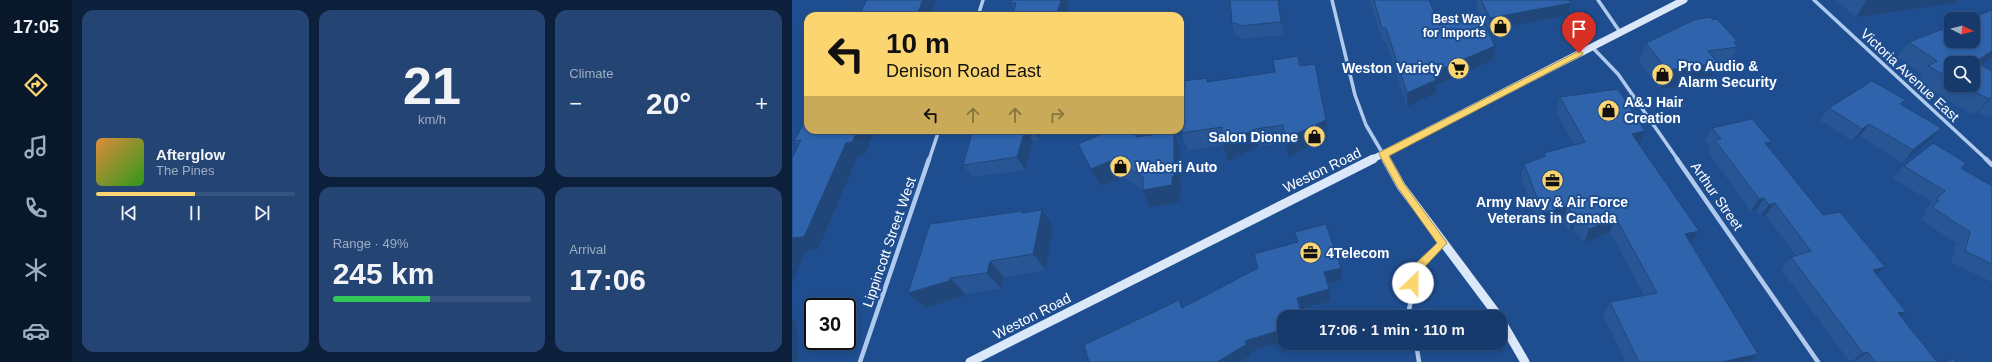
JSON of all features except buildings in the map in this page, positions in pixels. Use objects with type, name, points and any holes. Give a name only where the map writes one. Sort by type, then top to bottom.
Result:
[{"type":"main road","name":"Weston Road","points":[[970,362],[1383,154],[1684,0]]},
{"type":"main road","points":[[1383,154],[1401,186],[1493,310]]},
{"type":"main road","points":[[1507,332],[1525,362]]},
{"type":"street","points":[[979,12],[983,0]]},
{"type":"street","points":[[1332,0],[1355,95],[1366,125],[1383,154]]},
{"type":"street","points":[[1598,0],[1620,32]]},
{"type":"street","name":"Victoria Avenue East","points":[[1814,0],[1992,165]]},
{"type":"street","name":"Arthur Street","points":[[1592,46],[1618,74],[1818,362]]},
{"type":"street","name":"Lippincott Street West","points":[[860,362],[938,134]]},
{"type":"street","points":[[1409,310],[1417,269],[1442,243]]},
{"type":"street","points":[[1417,350],[1419,362]]},
{"type":"place","name":"Best Way for Imports","points":[[1501,26]]},
{"type":"place","name":"Weston Variety","points":[[1458,68]]},
{"type":"place","name":"Pro Audio & Alarm Security","points":[[1663,74]]},
{"type":"place","name":"A&J Hair Creation","points":[[1608,110]]},
{"type":"place","name":"Salon Dionne","points":[[1314,137]]},
{"type":"place","name":"Waberi Auto","points":[[1120,167]]},
{"type":"place","name":"Army Navy & Air Force Veterans in Canada","points":[[1552,180]]},
{"type":"place","name":"4Telecom","points":[[1310,253]]},
{"type":"route","points":[[1413,283],[1417,269],[1442,243],[1401,186],[1383,154],[1579,53]]}]
